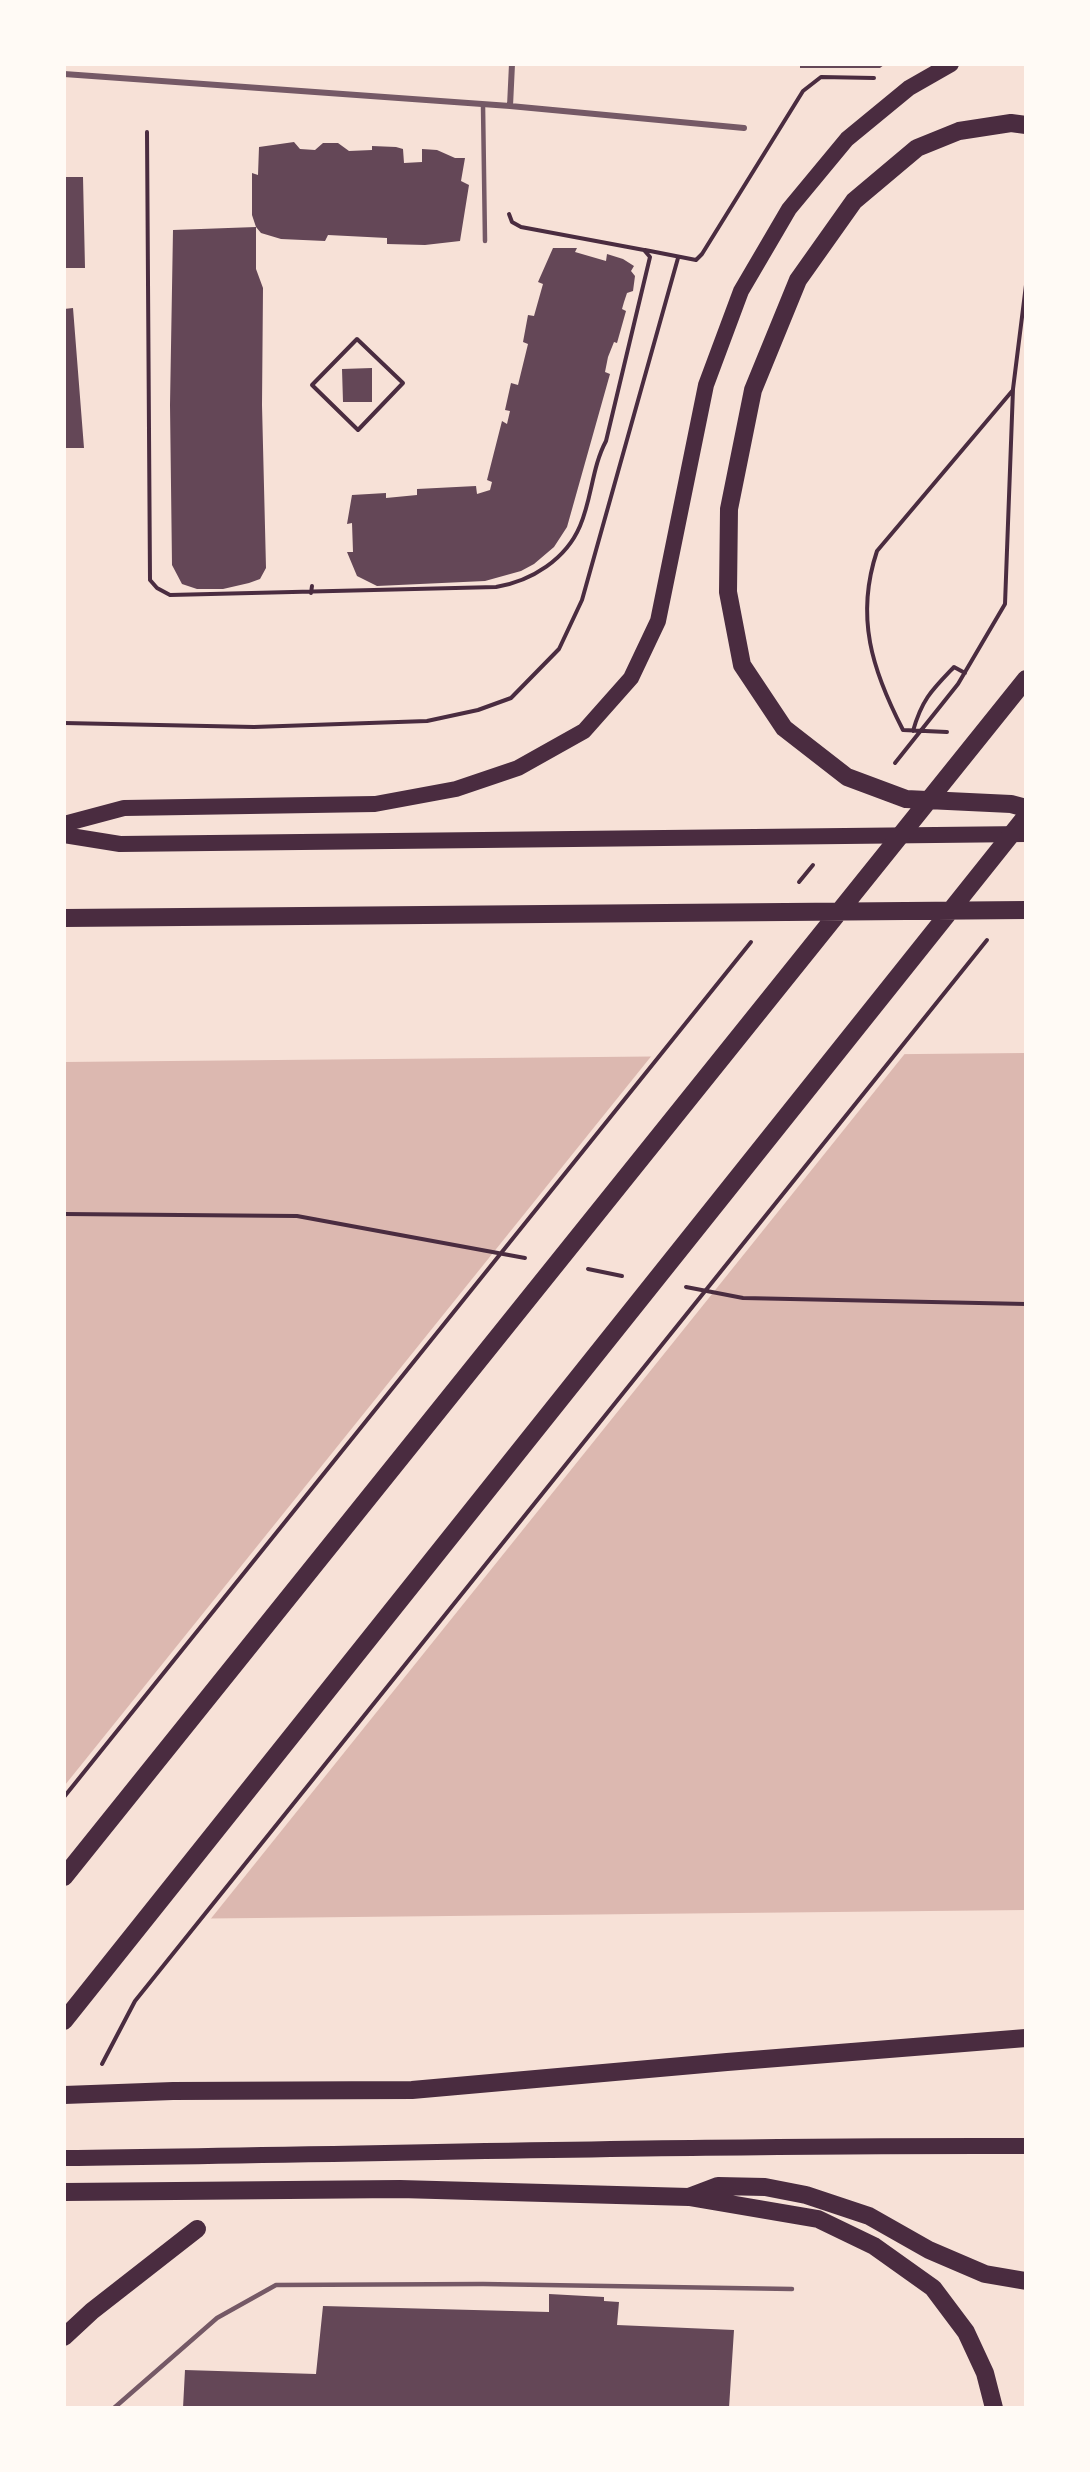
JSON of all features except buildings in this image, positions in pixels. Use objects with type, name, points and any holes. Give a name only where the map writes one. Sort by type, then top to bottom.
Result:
[{"type":"highway","points":[[64,824],[124,808],[375,804],[456,789],[518,768],[584,731],[631,678],[658,621],[706,385],[741,291],[789,209],[847,139],[909,88],[951,64]]},
{"type":"highway","points":[[1026,125],[1011,123],[959,131],[917,148],[854,201],[798,280],[753,390],[729,509],[728,592],[742,665],[784,728],[847,777],[906,799],[1011,804],[1026,808]]},
{"type":"highway","points":[[64,1877],[1021,684]]},
{"type":"highway","points":[[64,2021],[1026,816]]},
{"type":"highway","points":[[64,835],[120,844],[1026,834]]},
{"type":"highway","points":[[64,918],[1026,910]]},
{"type":"highway","points":[[64,2095],[173,2091],[412,2090],[727,2061],[1026,2038]]},
{"type":"highway","points":[[64,2158],[627,2151],[792,2146],[1026,2146]]},
{"type":"highway","points":[[689,2197],[718,2187],[765,2187],[806,2195],[869,2216],[929,2250],[985,2274],[1026,2281]]},
{"type":"highway","points":[[64,2192],[399,2189],[689,2197],[818,2219],[874,2246],[933,2288],[959,2323],[985,2373],[994,2408]]},
{"type":"highway","points":[[64,2337],[197,2229]]},
{"type":"street","points":[[510,106],[512,64]]},
{"type":"street","points":[[64,74],[510,106],[744,128]]},
{"type":"lane","points":[[483,105],[485,241]]},
{"type":"lane","points":[[114,2408],[217,2318],[276,2285],[483,2284],[792,2289]]},
{"type":"path","points":[[507,206],[512,222],[521,227],[696,260],[702,254],[795,101],[812,82],[822,77],[873,78]]},
{"type":"path","points":[[147,132],[150,580],[157,588],[170,595],[496,587],[523,580],[558,557],[568,546],[580,525],[597,458],[606,441],[650,265],[650,258],[645,250]]},
{"type":"path","points":[[64,723],[254,727],[427,721],[478,710],[511,698],[559,649],[582,600],[678,258]]},
{"type":"path","points":[[891,768],[958,684],[1005,604],[1013,389],[1026,285]]},
{"type":"path","points":[[357,339],[403,383],[358,430],[312,385],[357,339]]},
{"type":"path","points":[[958,733],[903,730],[886,697],[874,664],[867,628],[867,580],[877,551],[1013,389]]},
{"type":"path","points":[[311,593],[312,586]]},
{"type":"path","points":[[913,730],[920,707],[931,692],[954,667],[964,673]]},
{"type":"path","points":[[793,890],[816,862]]},
{"type":"path","points":[[64,1797],[755,937]]},
{"type":"path","points":[[96,2073],[135,2001],[988,939]]},
{"type":"shaded area","points":[[1025,1053],[1025,1910],[65,1920],[64,1062]]},
{"type":"pier","points":[[907,1051],[209,1921],[64,1923],[65,1785],[653,1054]]}]
